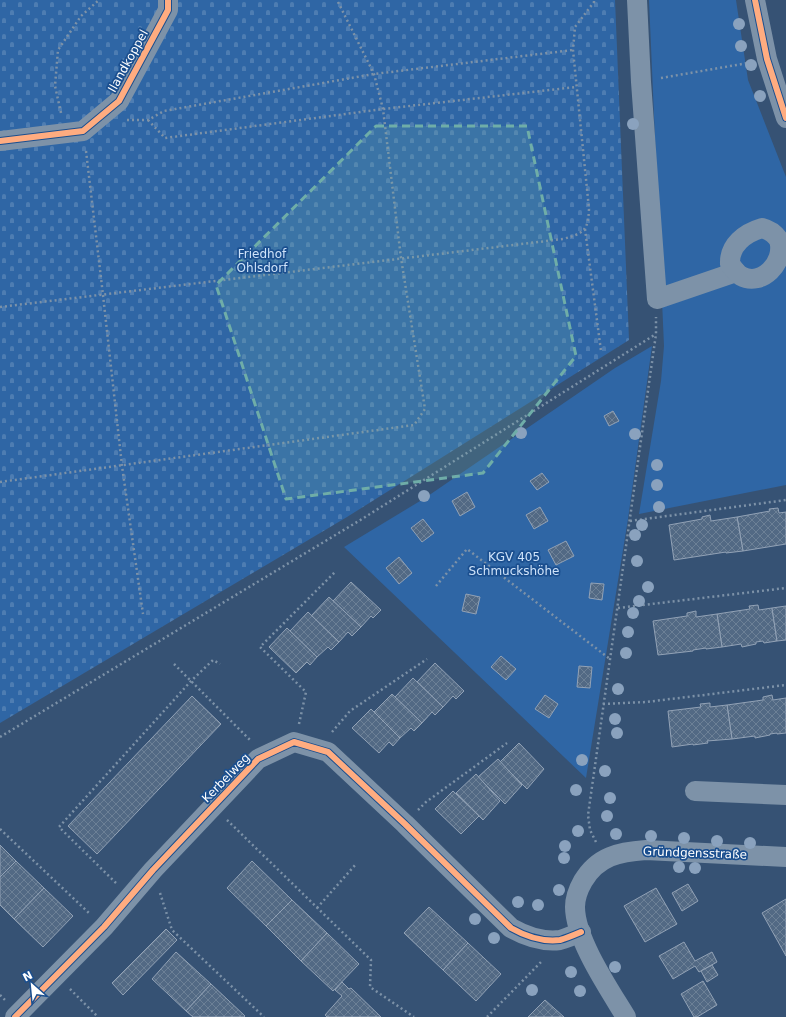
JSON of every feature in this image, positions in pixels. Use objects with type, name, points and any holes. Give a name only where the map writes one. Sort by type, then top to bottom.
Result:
[{"type":"street","name":"Ilandkoppel","points":[[81,128],[119,101],[168,10],[168,0]]},
{"type":"street","points":[[637,0],[641,82],[657,299],[736,272]]},
{"type":"street","points":[[755,0],[767,59],[786,118]]},
{"type":"street","points":[[0,141],[81,128]]},
{"type":"street","points":[[294,742],[328,752],[405,824],[511,928],[520,933],[546,940],[561,940],[581,932]]},
{"type":"street","name":"Kerbelweg","points":[[15,1017],[104,927],[153,870],[258,759],[294,742]]},
{"type":"street","points":[[695,791],[786,796]]},
{"type":"street","name":"Gründgensstraße","points":[[606,858],[625,852],[646,850],[786,857]]},
{"type":"street","points":[[606,858],[593,867],[587,875],[578,894],[575,911],[581,932],[595,964],[626,1017]]},
{"type":"path","points":[[99,0],[81,16],[58,50],[55,86],[81,128],[103,295],[122,466],[143,614]]},
{"type":"path","points":[[0,482],[414,425],[425,409],[401,258],[383,109],[374,74],[337,0]]},
{"type":"path","points":[[0,308],[563,238],[576,235],[585,229],[588,223],[589,209],[576,87],[573,50],[574,27],[594,0]]},
{"type":"path","points":[[81,128],[148,120],[164,111],[374,74],[573,50]]},
{"type":"path","points":[[641,82],[767,59]]},
{"type":"path","points":[[148,120],[165,138],[383,109],[576,87]]},
{"type":"path","points":[[585,229],[601,351]]},
{"type":"path","points":[[606,858],[590,830],[588,815],[656,334],[657,299]]},
{"type":"path","points":[[0,736],[362,519],[656,334]]},
{"type":"path","points":[[630,521],[786,500]]},
{"type":"path","points":[[436,586],[467,549],[610,659]]},
{"type":"path","points":[[294,742],[306,692],[260,647],[336,572]]},
{"type":"path","points":[[618,608],[786,588]]},
{"type":"path","points":[[318,749],[350,711],[427,659]]},
{"type":"path","points":[[130,897],[59,827],[191,681],[212,660],[220,664]]},
{"type":"path","points":[[174,664],[266,756]]},
{"type":"path","points":[[603,704],[646,702],[786,685]]},
{"type":"path","points":[[405,824],[426,802],[508,743]]},
{"type":"path","points":[[213,807],[371,960],[370,987],[414,1017]]},
{"type":"path","points":[[0,829],[104,927]]},
{"type":"path","points":[[317,908],[356,864]]},
{"type":"path","points":[[153,870],[172,930],[264,1017]]},
{"type":"path","points":[[487,1017],[541,962],[546,940]]},
{"type":"path","points":[[56,976],[98,1017]]},
{"type":"highlighted area","points":[[376,126],[527,126],[576,356],[483,473],[286,499],[216,285]]},
{"type":"green space","name":"Friedhof Ohlsdorf","points":[[0,0],[615,0],[629,340],[347,517],[0,723]]},
{"type":"green space","points":[[649,0],[736,0],[748,80],[786,177],[786,485],[639,514],[661,381],[664,346]]},
{"type":"green space","name":"KGV 405 Schmuckshöhe","points":[[652,346],[628,519],[586,778],[344,547],[425,498],[615,368]]},
{"type":"building","points":[[613,411],[619,421],[609,426],[604,416]]},
{"type":"building","points":[[542,473],[549,482],[537,490],[530,481]]},
{"type":"building","points":[[467,492],[475,507],[460,516],[452,501]]},
{"type":"building","points":[[540,507],[548,521],[534,529],[526,515]]},
{"type":"building","points":[[778,508],[779,513],[786,512],[786,544],[743,551],[737,517],[770,511],[769,509]]},
{"type":"building","points":[[710,515],[711,521],[737,517],[743,551],[726,552],[674,560],[669,525],[702,519],[702,517]]},
{"type":"building","points":[[423,519],[434,533],[422,542],[411,528]]},
{"type":"building","points":[[566,541],[574,556],[556,565],[548,550]]},
{"type":"building","points":[[399,557],[412,573],[399,584],[386,568]]},
{"type":"building","points":[[351,582],[381,610],[373,618],[371,616],[361,627],[333,601]]},
{"type":"building","points":[[591,583],[604,584],[602,600],[589,598]]},
{"type":"building","points":[[466,594],[480,597],[476,614],[462,611]]},
{"type":"building","points":[[329,597],[361,627],[352,636],[348,632],[339,642],[311,616]]},
{"type":"building","points":[[758,605],[759,610],[772,608],[777,641],[764,643],[763,641],[756,642],[756,644],[742,647],[741,644],[722,647],[717,614],[750,609],[749,606]]},
{"type":"building","points":[[786,606],[786,640],[777,641],[772,608]]},
{"type":"building","points":[[696,611],[696,617],[717,614],[722,647],[658,655],[653,621],[687,616],[687,613]]},
{"type":"building","points":[[308,612],[339,642],[331,650],[328,647],[317,657],[290,631]]},
{"type":"building","points":[[287,628],[317,657],[310,665],[307,662],[296,673],[269,647]]},
{"type":"building","points":[[501,656],[516,669],[506,680],[491,667]]},
{"type":"building","points":[[435,663],[464,691],[456,699],[453,696],[443,707],[417,682]]},
{"type":"building","points":[[579,666],[592,667],[590,688],[577,687]]},
{"type":"building","points":[[413,678],[443,707],[435,715],[432,712],[422,723],[395,697]]},
{"type":"building","points":[[392,694],[422,723],[414,731],[411,728],[400,738],[374,712]]},
{"type":"building","points":[[545,695],[558,704],[549,718],[535,709]]},
{"type":"building","points":[[772,695],[773,700],[786,698],[786,733],[770,734],[755,738],[755,736],[732,739],[727,705],[763,700],[763,697]]},
{"type":"building","points":[[192,696],[221,724],[97,854],[68,826]]},
{"type":"building","points":[[710,703],[710,707],[727,705],[732,739],[707,741],[708,743],[672,747],[668,711],[701,707],[700,704]]},
{"type":"building","points":[[371,709],[400,738],[393,746],[389,742],[379,753],[352,728]]},
{"type":"building","points":[[519,743],[544,769],[527,789],[500,762]]},
{"type":"building","points":[[498,759],[522,785],[505,804],[478,777]]},
{"type":"building","points":[[476,774],[500,801],[483,820],[456,793]]},
{"type":"building","points":[[453,791],[479,816],[461,834],[435,809]]},
{"type":"building","points":[[0,845],[16,861],[0,877]]},
{"type":"building","points":[[16,861],[44,888],[14,919],[0,905],[0,877]]},
{"type":"building","points":[[252,861],[292,900],[266,926],[227,888]]},
{"type":"building","points":[[688,884],[698,901],[682,911],[672,893]]},
{"type":"building","points":[[44,888],[73,916],[43,947],[14,919]]},
{"type":"building","points":[[656,888],[677,924],[645,942],[624,906]]},
{"type":"building","points":[[786,899],[786,956],[762,913]]},
{"type":"building","points":[[292,900],[327,933],[301,961],[266,926]]},
{"type":"building","points":[[429,907],[468,943],[443,970],[404,933]]},
{"type":"building","points":[[166,929],[177,940],[123,995],[112,983]]},
{"type":"building","points":[[327,933],[359,964],[333,991],[301,961]]},
{"type":"building","points":[[684,942],[695,961],[712,952],[717,962],[699,972],[695,966],[673,979],[659,956]]},
{"type":"building","points":[[468,943],[501,974],[476,1001],[443,970]]},
{"type":"building","points":[[176,952],[211,984],[186,1011],[152,979]]},
{"type":"building","points":[[712,965],[718,975],[707,982],[701,971]]},
{"type":"building","points":[[703,981],[717,1005],[697,1017],[694,1017],[681,994]]},
{"type":"building","points":[[342,982],[349,989],[351,988],[381,1017],[327,1017],[325,1015],[342,996],[335,990]]},
{"type":"building","points":[[211,984],[245,1016],[193,1017],[186,1011]]},
{"type":"building","points":[[545,1000],[564,1017],[528,1017]]},
{"type":"cycle path","points":[[0,141],[83,131],[119,101],[168,10],[168,0]]},
{"type":"cycle path","points":[[755,0],[767,59],[786,118]]},
{"type":"cycle path","points":[[15,1017],[104,927],[153,870],[258,759],[294,742],[328,752],[405,824],[511,928],[522,934],[547,940],[560,940],[581,932]]}]
